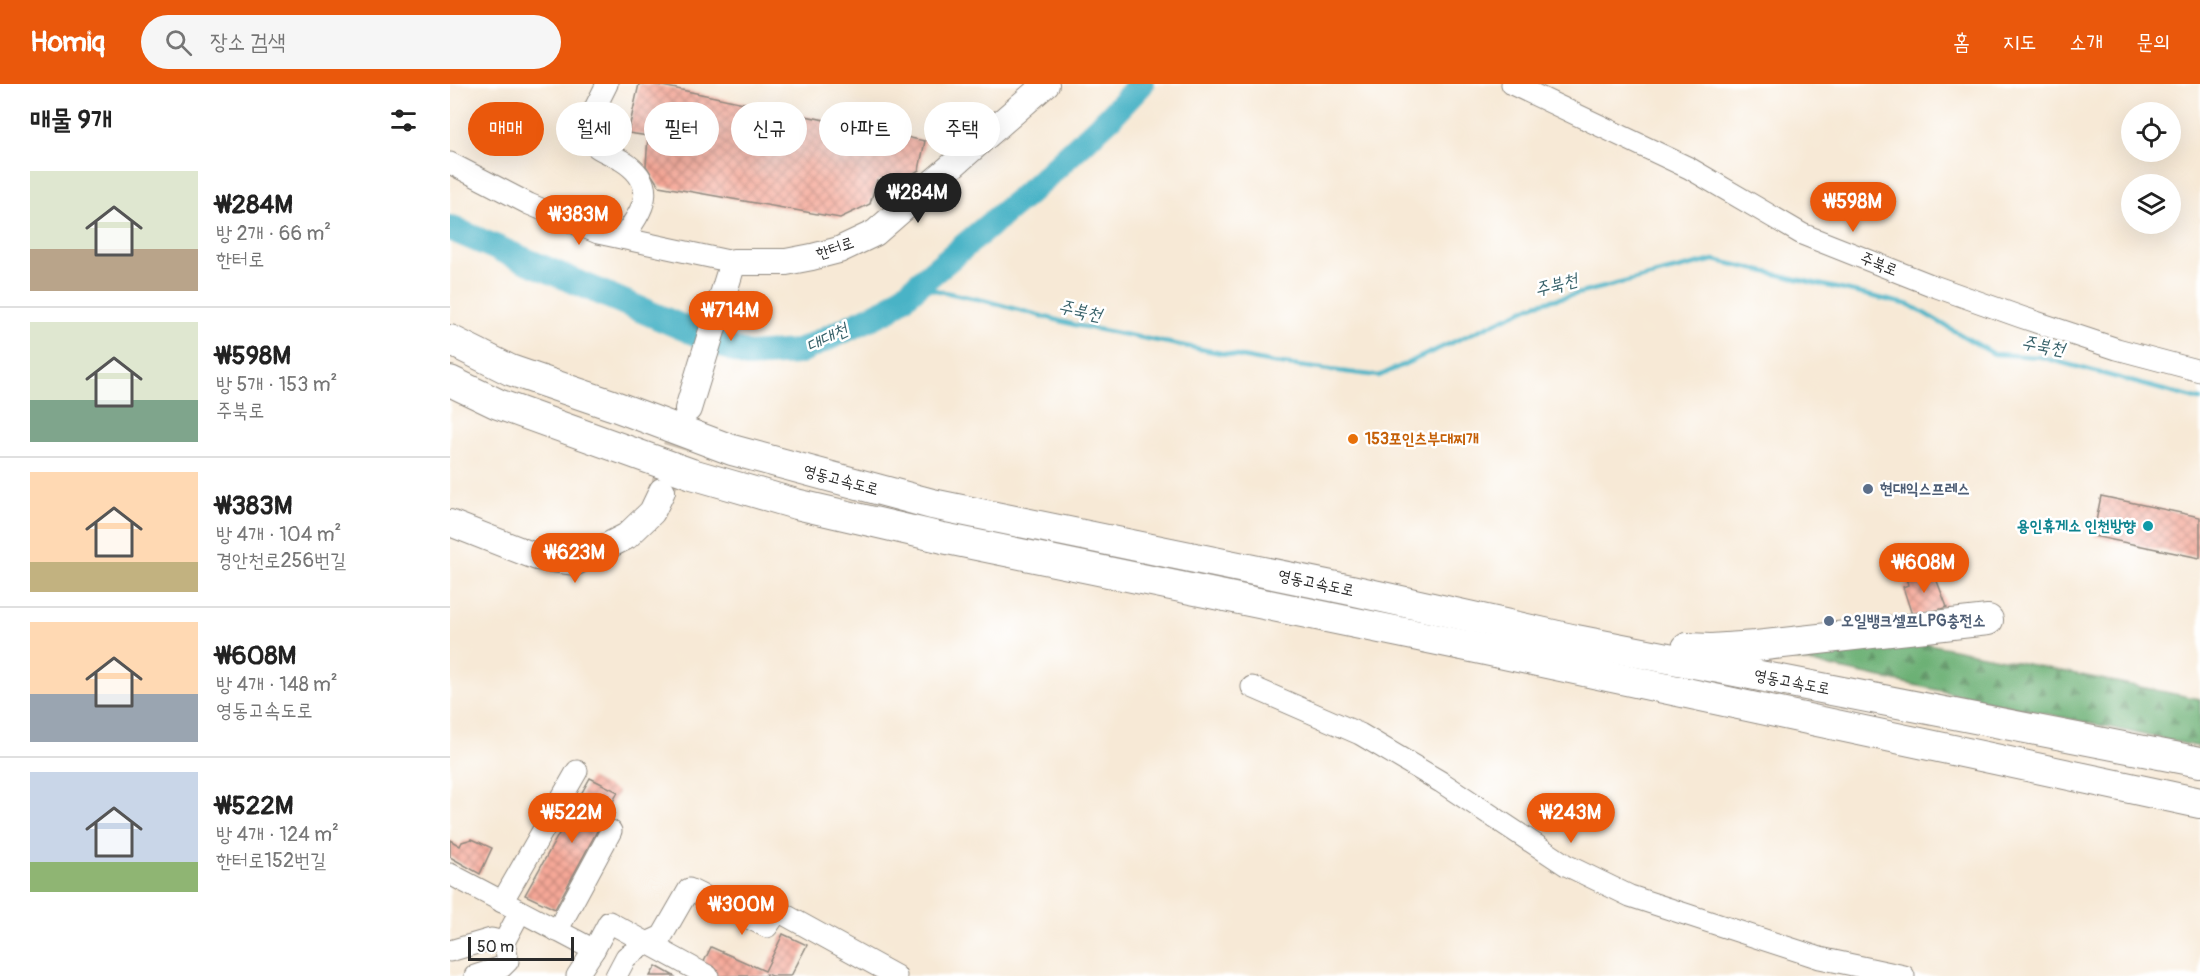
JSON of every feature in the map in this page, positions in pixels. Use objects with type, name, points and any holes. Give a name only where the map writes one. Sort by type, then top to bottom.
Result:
[{"type":"highway","name":"영동고속도로","points":[[450,340],[510,370],[732,450],[932,504],[1351,590],[1576,640],[2200,762]]},
{"type":"highway","name":"영동고속도로","points":[[450,381],[498,404],[670,466],[796,504],[943,538],[1460,645],[2200,803]]},
{"type":"highway","points":[[1576,640],[1710,649],[1988,620]]},
{"type":"main road","name":"한터로","points":[[730,272],[839,249],[875,233],[1046,84]]},
{"type":"main road","points":[[691,399],[730,272]]},
{"type":"main road","points":[[450,523],[537,557],[576,562],[627,536],[652,512],[662,491]]},
{"type":"street","points":[[607,84],[586,132],[591,145],[623,161],[642,180],[646,198],[636,220],[622,238]]},
{"type":"street","name":"주북로","points":[[1512,84],[1689,168],[1802,234],[1931,285],[2021,317],[2117,350],[2200,371]]},
{"type":"street","points":[[450,163],[529,204],[598,233],[622,238],[730,272]]},
{"type":"street","points":[[1252,687],[1360,734],[1441,782],[1566,865],[1630,896],[1863,972],[1904,976]]},
{"type":"street","points":[[475,976],[502,967],[508,961],[504,942],[511,907],[577,771]]},
{"type":"street","points":[[557,931],[611,831]]},
{"type":"street","points":[[450,874],[594,950]]},
{"type":"street","points":[[616,976],[626,957],[662,936],[689,889],[768,927],[770,907],[896,976]]},
{"type":"street","points":[[577,976],[609,922],[708,976]]},
{"type":"street","points":[[450,951],[491,939],[504,942]]},
{"type":"green space","points":[[1899,638],[2200,699],[2200,747],[1794,659],[1803,652]]},
{"type":"building","points":[[639,84],[653,84],[739,102],[731,102],[731,156],[807,156],[807,116],[819,119],[819,156],[912,156],[912,138],[924,141],[924,146],[919,170],[897,184],[877,180],[870,204],[840,218],[659,186],[646,166],[647,156],[719,156],[719,102],[644,102],[644,135],[632,134],[632,115]]},
{"type":"building","name":"용인휴게소 인천방향","points":[[2101,496],[2200,517],[2200,558],[2093,536]]},
{"type":"building","points":[[1928,570],[1930,578],[1935,576],[1947,607],[1913,618],[1903,587],[1908,585],[1906,578]]},
{"type":"building","points":[[590,778],[618,792],[555,909],[525,895]]},
{"type":"building","points":[[472,839],[492,848],[480,874],[450,857],[450,840],[460,846],[462,842]]},
{"type":"building","points":[[783,934],[807,945],[791,976],[766,974],[765,976],[718,976],[701,968],[711,947],[765,971]]},
{"type":"building","points":[[656,966],[674,976],[650,976]]},
{"type":"waterway","name":"대대천","points":[[450,228],[747,355],[798,352],[889,309],[1029,192],[1109,118],[1141,84]]},
{"type":"waterway","name":"주북천","points":[[916,286],[986,301],[1075,325],[1273,363],[1379,376],[1536,304],[1714,260],[1910,305],[1994,354],[2041,357],[2200,400]]},
{"type":"tunnel","points":[[664,485],[687,411]]},
{"type":"place","name":"153포인츠부대찌개","points":[[1353,439]]},
{"type":"place","name":"현대익스프레스","points":[[1868,489]]},
{"type":"place","name":"용인휴게소 인천방향","points":[[2148,526]]},
{"type":"place","name":"오일뱅크셀프LPG충전소","points":[[1829,621]]}]
